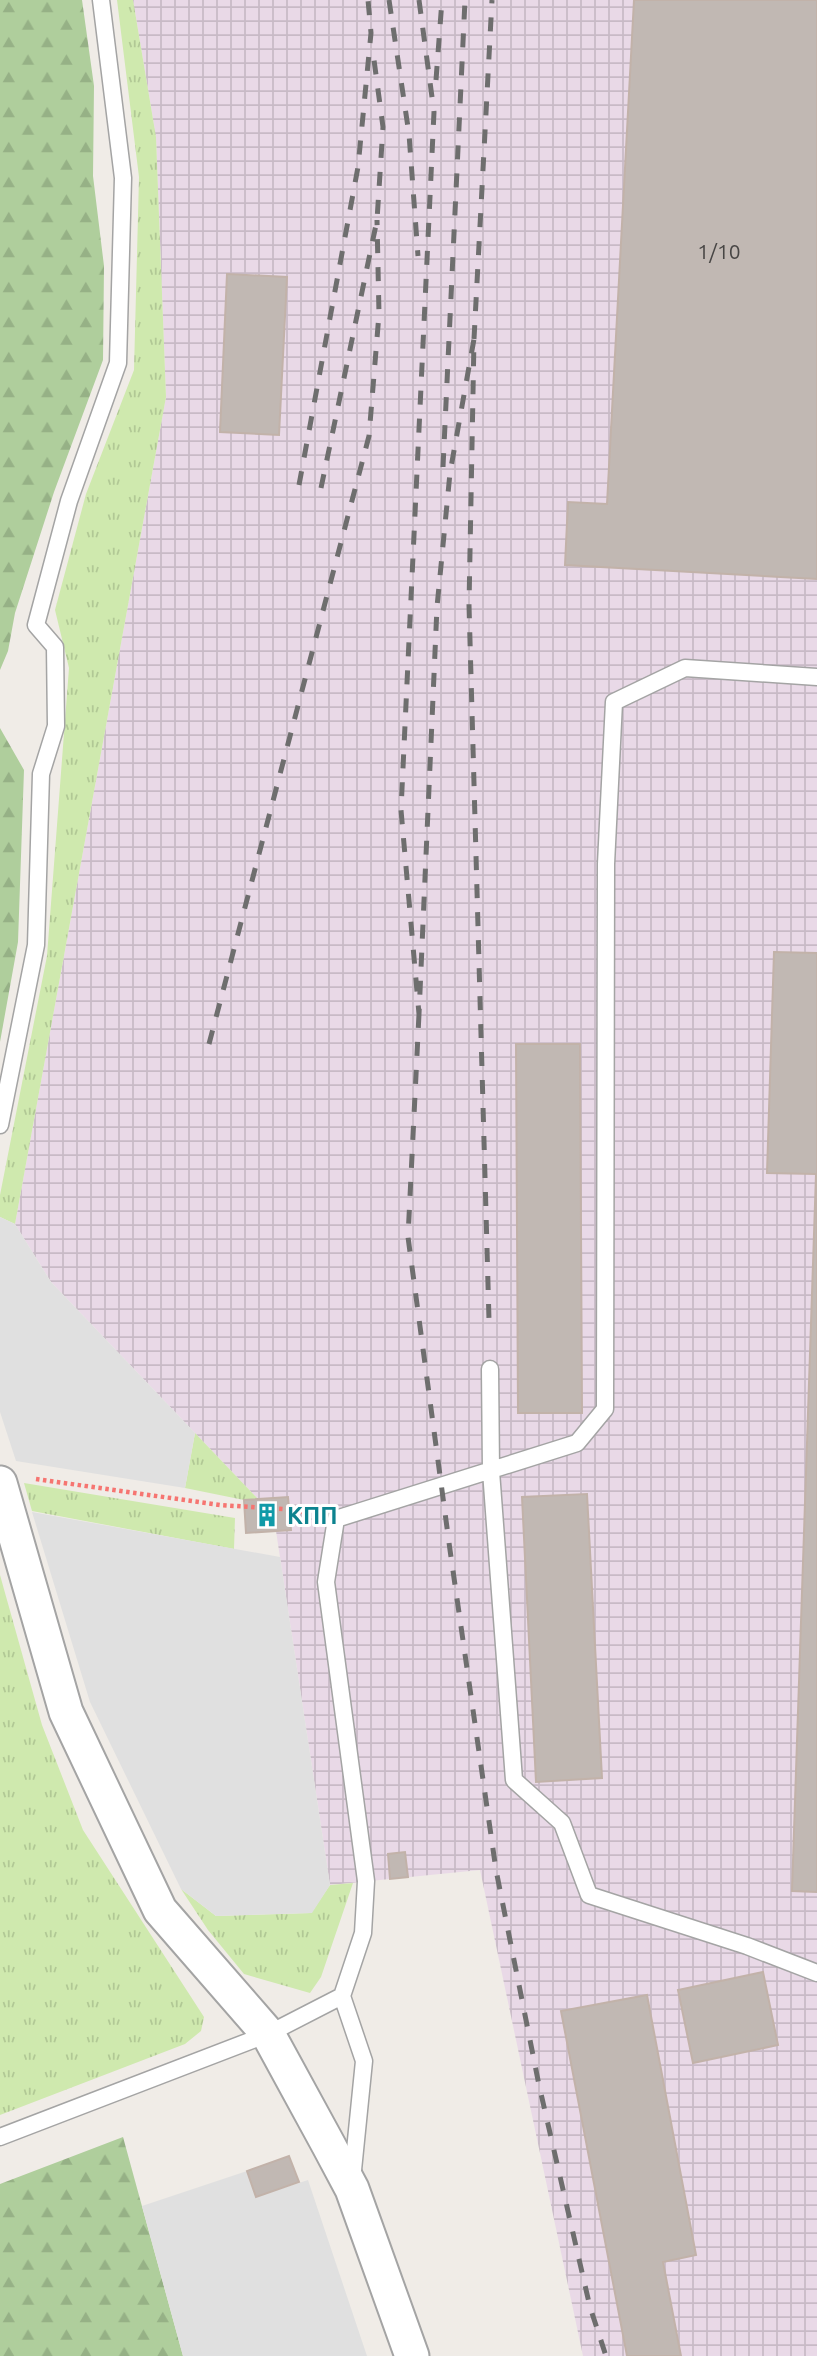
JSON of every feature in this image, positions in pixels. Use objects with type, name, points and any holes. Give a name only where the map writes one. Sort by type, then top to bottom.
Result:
[{"type":"street","points":[[14,1480],[66,1712],[160,1910],[268,2034],[352,2189],[412,2356]]},
{"type":"lane","points":[[0,1125],[36,946],[41,774],[55,726],[55,647],[36,625],[69,501],[118,363],[123,178],[102,0]]},
{"type":"lane","points":[[352,2189],[364,2061],[342,1996],[363,1933],[366,1881],[326,1582],[336,1519],[577,1443],[605,1409],[606,863],[614,702],[685,668],[817,677]]},
{"type":"lane","points":[[490,1369],[491,1471],[514,1780],[562,1822],[589,1895],[747,1946],[817,1973]]},
{"type":"lane","points":[[0,2137],[268,2034],[342,1996]]},
{"type":"path","points":[[14,1480],[220,1505],[297,1510],[336,1519]]},
{"type":"shaded area","points":[[133,0],[817,0],[817,2356],[583,2356],[480,1870],[330,1885],[276,1531],[291,1530],[288,1497],[258,1499],[51,1282],[15,1224],[166,397],[156,137]]},
{"type":"shaded area","points":[[0,1217],[15,1224],[51,1282],[195,1433],[185,1488],[16,1461],[0,1412]]},
{"type":"shaded area","points":[[32,1512],[280,1557],[330,1885],[312,1913],[216,1916],[181,1889],[90,1702]]},
{"type":"shaded area","points":[[247,2171],[256,2197],[308,2180],[367,2356],[183,2356],[142,2206]]},
{"type":"green space","points":[[0,0],[82,0],[94,86],[93,176],[104,266],[103,360],[54,492],[15,613],[8,651],[0,670]]},
{"type":"green space","points":[[117,0],[133,0],[156,137],[166,397],[15,1224],[0,1217],[0,1195],[47,956],[69,668],[55,610],[86,494],[134,370],[139,177]]},
{"type":"green space","points":[[0,728],[24,770],[18,942],[0,1042]]},
{"type":"green space","points":[[195,1433],[258,1499],[244,1500],[185,1488]]},
{"type":"green space","points":[[24,1483],[235,1518],[234,1549],[32,1511]]},
{"type":"green space","points":[[0,1575],[42,1725],[83,1830],[204,2017],[201,2031],[185,2044],[0,2115]]},
{"type":"green space","points":[[353,1883],[321,1977],[310,1993],[244,1974],[208,1930],[181,1889],[216,1916],[311,1913],[330,1885]]},
{"type":"green space","points":[[123,2137],[183,2356],[0,2356],[0,2184]]},
{"type":"building","points":[[634,0],[817,0],[817,579],[565,565],[568,502],[607,504]]},
{"type":"building","points":[[227,274],[287,277],[279,435],[220,432]]},
{"type":"building","points":[[774,952],[817,953],[817,1892],[792,1891],[816,1174],[767,1173]]},
{"type":"building","points":[[516,1044],[580,1044],[582,1413],[518,1413]]},
{"type":"building","points":[[587,1494],[602,1778],[536,1782],[522,1497]]},
{"type":"building","name":"КПП","points":[[288,1497],[291,1530],[246,1533],[244,1500]]},
{"type":"building","points":[[405,1852],[408,1877],[390,1879],[388,1854]]},
{"type":"building","points":[[763,1972],[778,2045],[693,2063],[678,1990]]},
{"type":"building","points":[[647,1995],[696,2255],[663,2262],[681,2356],[627,2356],[561,2011]]},
{"type":"building","points":[[289,2156],[299,2182],[256,2197],[247,2171]]},
{"type":"railway","points":[[299,485],[358,167],[371,33],[368,0]]},
{"type":"railway","points":[[389,0],[409,134],[418,256]]},
{"type":"railway","points":[[419,0],[434,112],[401,810],[419,1014],[437,607],[450,473],[474,339],[469,605],[489,1320]]},
{"type":"railway","points":[[436,80],[442,0]]},
{"type":"railway","points":[[443,467],[465,0]]},
{"type":"railway","points":[[474,339],[492,0]]},
{"type":"railway","points":[[321,488],[377,220],[383,127],[374,60]]},
{"type":"railway","points":[[209,1044],[369,436],[379,314],[377,220]]},
{"type":"railway","points":[[419,1014],[408,1237],[450,1550],[496,1870],[539,2085],[590,2307],[606,2356]]},
{"type":"place","name":"КПП","points":[[267,1515]]}]
